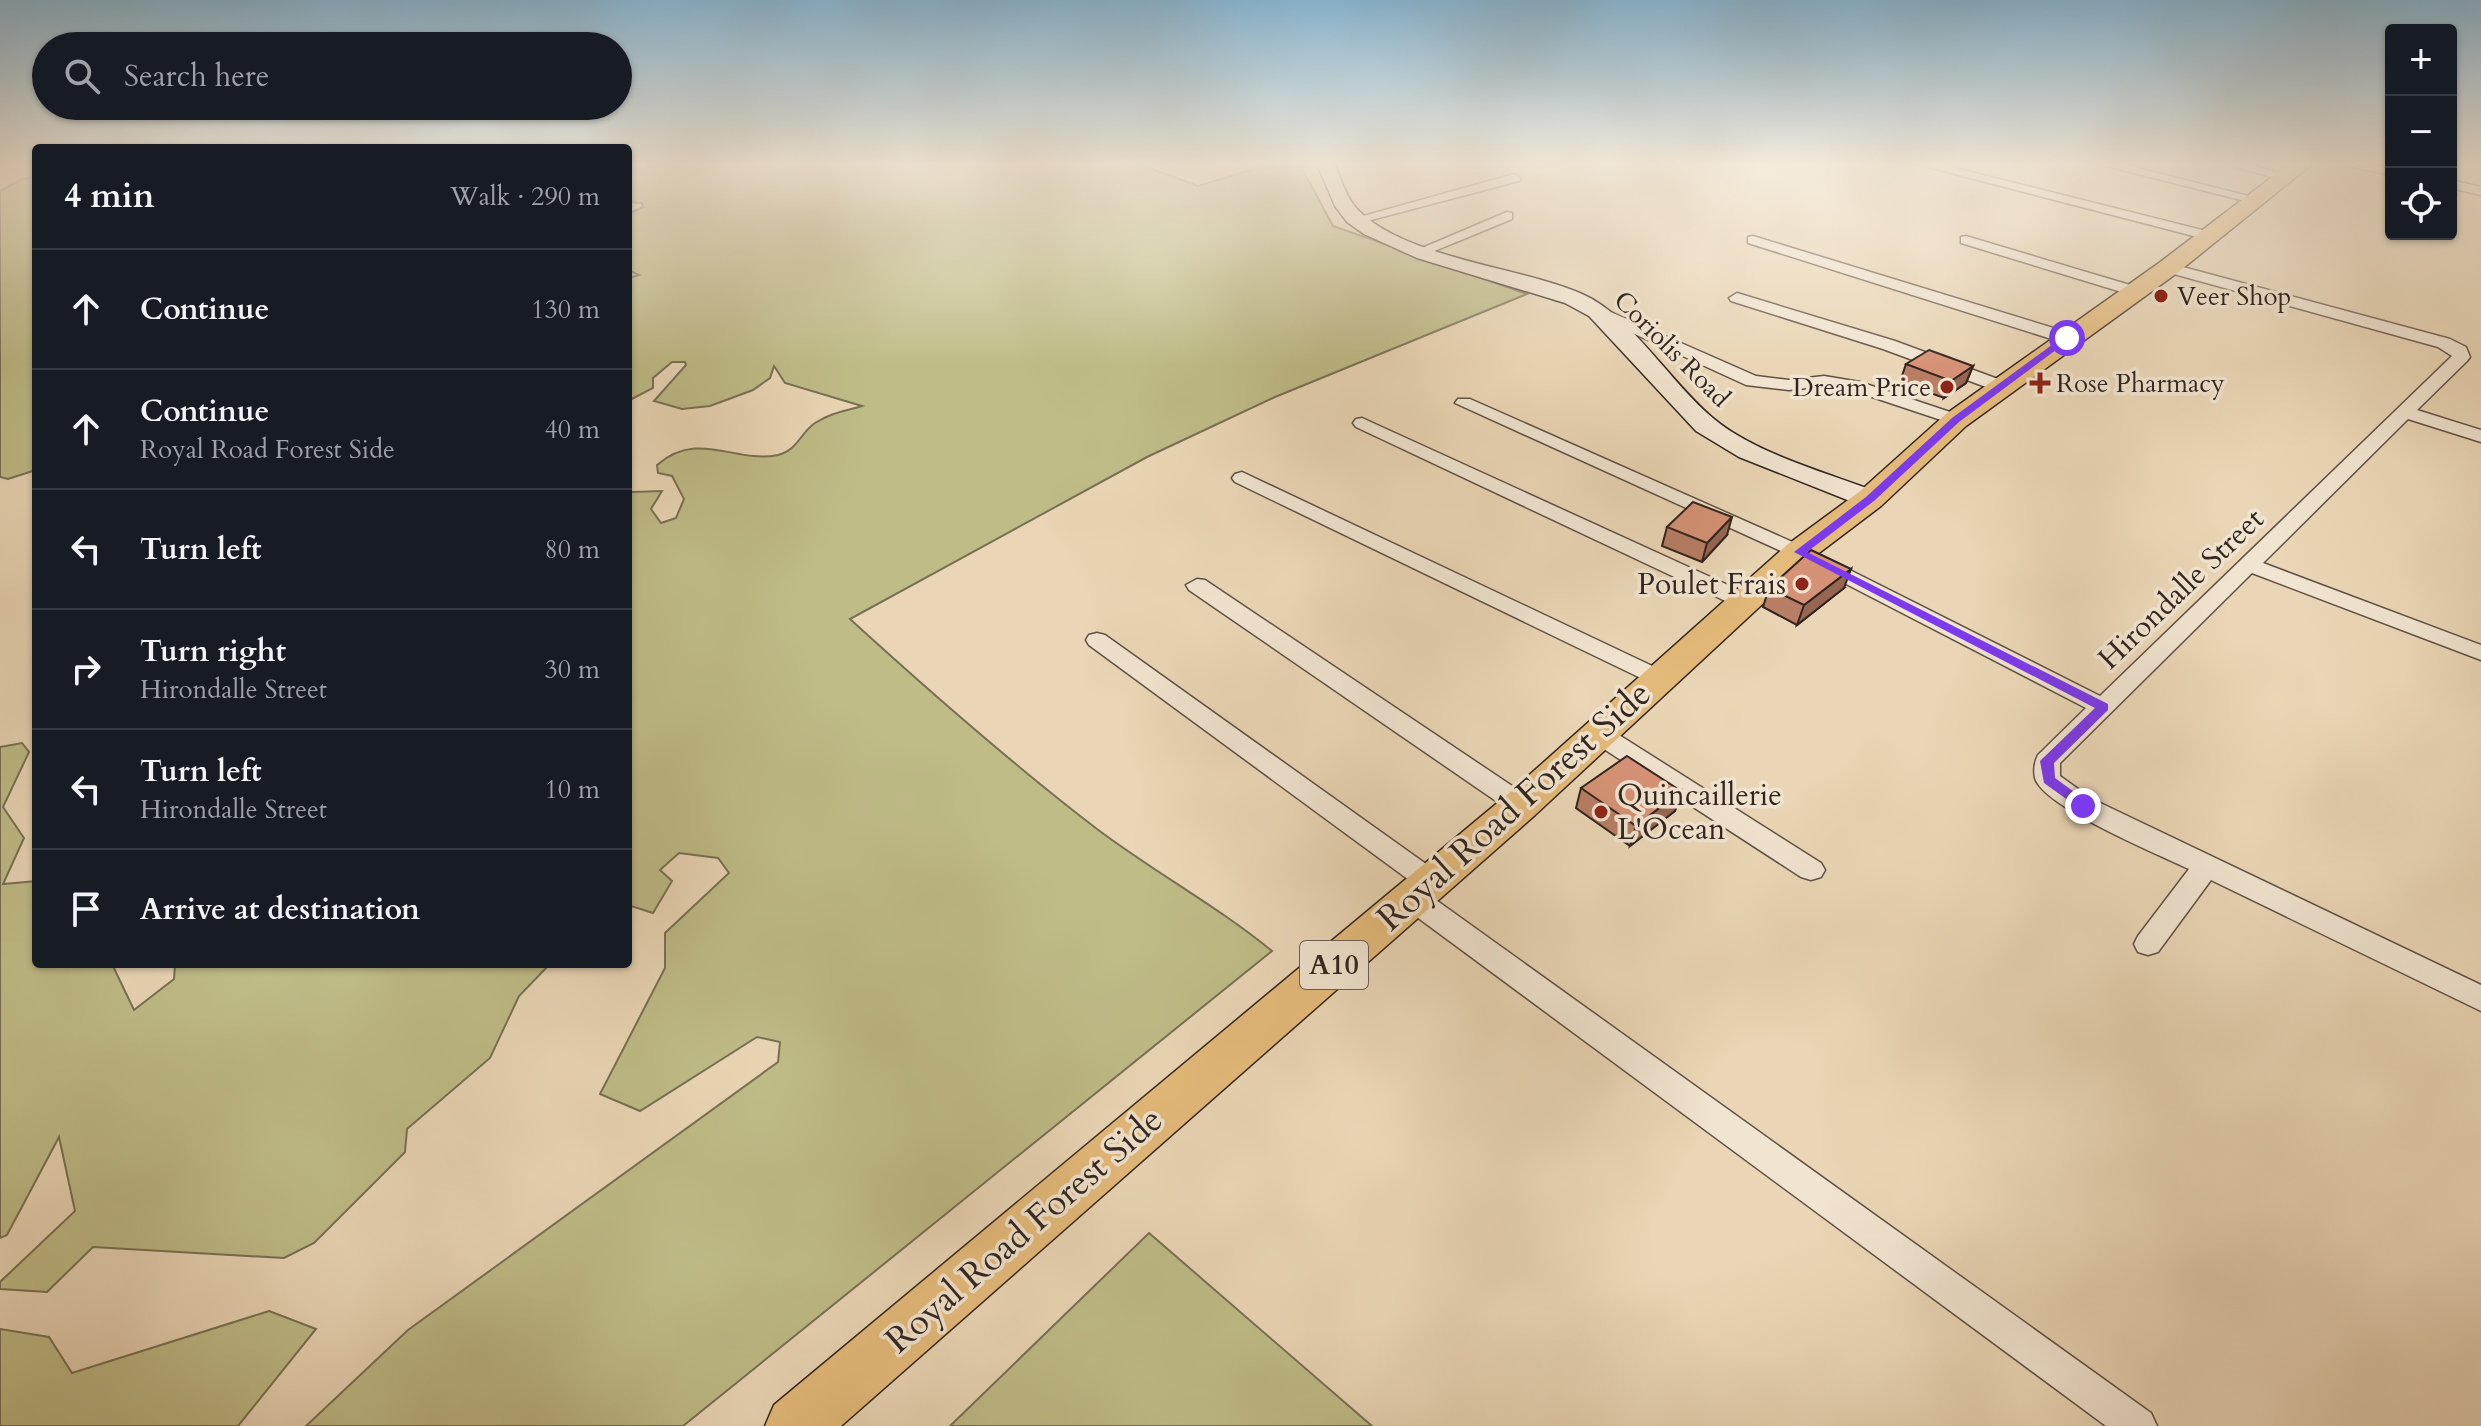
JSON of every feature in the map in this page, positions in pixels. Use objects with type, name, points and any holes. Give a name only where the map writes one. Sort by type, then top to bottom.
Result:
[{"type":"main road","name":"Coriolis Road","points":[[1375,231],[1402,245],[1573,298],[1597,311],[1705,425],[1748,451],[1870,499]]},
{"type":"main road","name":"A10","points":[[1870,499],[1956,420],[2216,231]]},
{"type":"main road","name":"Royal Road Forest Side","points":[[795,1426],[1521,805],[1799,552],[1870,499]]},
{"type":"street","points":[[1422,251],[1472,231]]},
{"type":"street","points":[[2187,231],[2209,236]]},
{"type":"street","points":[[1753,240],[2067,338]]},
{"type":"street","points":[[1966,240],[2134,291]]},
{"type":"street","name":"Hirondalle Street","points":[[2168,268],[2444,343],[2460,351],[2461,357],[2047,761],[2048,780],[2083,806],[2481,999]]},
{"type":"street","points":[[1737,298],[1889,345],[2000,386]]},
{"type":"street","points":[[1597,311],[1752,381],[1789,385],[1824,381],[1860,387],[1956,420]]},
{"type":"street","points":[[1464,403],[1799,552],[2103,707]]},
{"type":"street","points":[[2404,412],[2481,436]]},
{"type":"street","points":[[1362,423],[1744,601]]},
{"type":"street","points":[[1242,478],[1659,678]]},
{"type":"street","points":[[2249,565],[2481,653]]},
{"type":"street","points":[[1197,585],[1521,805]]},
{"type":"street","points":[[1097,640],[1421,890],[2138,1426]]},
{"type":"street","points":[[1599,734],[1811,870]]},
{"type":"street","points":[[2148,944],[2206,866]]},
{"type":"shaded area","points":[[0,231],[32,231],[32,471],[8,479],[0,477]]},
{"type":"shaded area","points":[[632,231],[1346,231],[1527,294],[1275,397],[1147,457],[850,619],[971,727],[1065,804],[1272,951],[683,1426],[306,1426],[408,1330],[778,1062],[780,1042],[757,1037],[640,1111],[600,1094],[665,968],[665,933],[729,873],[718,858],[679,853],[660,870],[672,881],[653,913],[632,906],[632,492],[662,491],[651,509],[661,523],[676,518],[684,499],[672,476],[658,473],[657,465],[672,455],[702,448],[762,457],[778,455],[795,445],[810,427],[821,420],[862,406],[785,383],[774,366],[770,378],[753,390],[710,406],[682,409],[654,401],[686,365],[685,362],[672,362],[653,378],[653,388],[632,399],[632,277],[639,275],[632,272]]},
{"type":"shaded area","points":[[22,743],[29,752],[3,807],[24,838],[3,884],[32,881],[32,968],[114,968],[134,1010],[174,979],[175,968],[546,968],[519,996],[490,1058],[407,1129],[405,1152],[314,1243],[284,1258],[93,1247],[47,1292],[0,1289],[0,1282],[75,1211],[59,1137],[7,1235],[0,1238],[0,747]]},
{"type":"shaded area","points":[[1149,1233],[1372,1426],[950,1426]]},
{"type":"shaded area","points":[[269,1311],[316,1329],[238,1426],[0,1426],[0,1329],[49,1337],[72,1373]]},
{"type":"building","points":[[1929,350],[1973,366],[1951,381],[1906,364]]},
{"type":"building","points":[[1693,502],[1732,517],[1707,543],[1667,527]]},
{"type":"building","points":[[1811,550],[1851,569],[1804,605],[1769,588]]},
{"type":"building","points":[[1627,756],[1681,791],[1636,826],[1581,788]]},
{"type":"place","name":"Veer Shop","points":[[2161,296]]},
{"type":"place","name":"Rose Pharmacy","points":[[2040,383]]},
{"type":"place","name":"Dream Price","points":[[1947,387]]},
{"type":"place","name":"Poulet Frais","points":[[1802,584]]},
{"type":"place","name":"Quincaillerie L'Ocean","points":[[1601,812]]},
{"type":"route","points":[[2067,338],[1956,420],[1870,499],[1799,552],[2103,707],[2047,761],[2048,780],[2083,806]]}]
